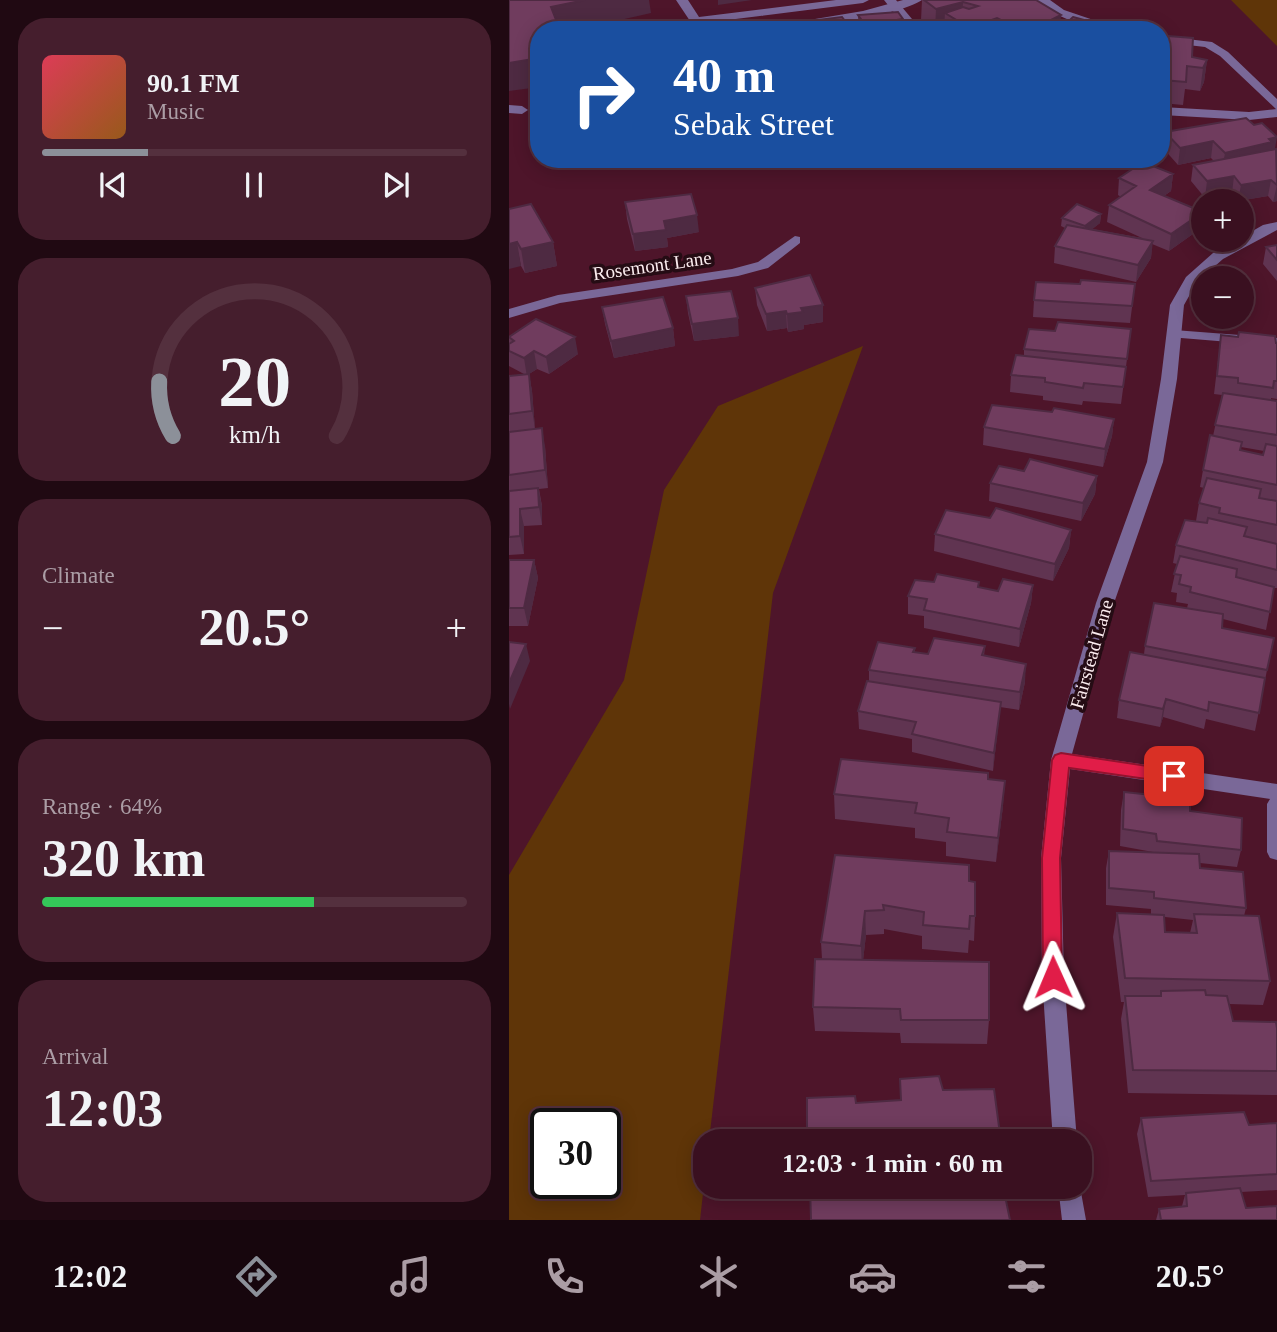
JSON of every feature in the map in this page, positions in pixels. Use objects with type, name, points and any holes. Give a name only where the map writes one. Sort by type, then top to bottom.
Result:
[{"type":"street","points":[[682,0],[696,21]]},
{"type":"street","points":[[725,21],[863,0]]},
{"type":"street","points":[[811,21],[916,0]]},
{"type":"street","points":[[1042,0],[1060,12],[1088,21]]},
{"type":"street","points":[[893,4],[908,21]]},
{"type":"street","points":[[1170,40],[1208,44],[1224,54],[1277,106]]},
{"type":"street","points":[[1170,111],[1249,116],[1277,113]]},
{"type":"street","name":"Fairstead Lane","points":[[1064,1129],[1053,977],[1051,858],[1061,760],[1105,603],[1155,462],[1177,305],[1191,279],[1218,256],[1268,228],[1277,226]]},
{"type":"street","name":"Rosemont Lane","points":[[509,314],[558,299],[733,273],[763,265],[795,240]]},
{"type":"street","points":[[1174,334],[1277,342]]},
{"type":"street","points":[[1061,760],[1277,792]]},
{"type":"street","points":[[1277,804],[1277,852]]},
{"type":"street","points":[[1072,1199],[1074,1220]]},
{"type":"shaded area","points":[[1231,0],[1277,0],[1277,46]]},
{"type":"shaded area","points":[[863,346],[773,593],[710,1129],[693,1129],[693,1199],[702,1199],[700,1220],[509,1220],[509,875],[624,680],[664,490],[718,406]]},
{"type":"building","points":[[509,0],[585,0],[551,7],[556,21],[530,21],[530,60],[509,63]]},
{"type":"building","points":[[924,0],[1036,0],[1061,15],[1049,21],[1003,21],[997,18],[989,21],[958,21],[945,13],[963,7],[969,9],[978,6],[963,2],[936,9]]},
{"type":"building","points":[[898,12],[903,19],[862,21],[858,15]]},
{"type":"building","points":[[842,17],[845,21],[819,21]]},
{"type":"building","points":[[1073,17],[1088,21],[1069,21]]},
{"type":"building","points":[[1170,36],[1193,38],[1192,57],[1207,60],[1203,68],[1187,66],[1186,82],[1170,81]]},
{"type":"building","points":[[1246,118],[1254,125],[1262,123],[1277,137],[1269,139],[1272,142],[1225,153],[1213,141],[1180,148],[1170,137],[1170,131]]},
{"type":"building","points":[[1276,149],[1277,185],[1271,180],[1241,185],[1234,176],[1207,181],[1193,165]]},
{"type":"building","points":[[1134,168],[1158,168],[1173,174],[1150,190],[1191,207],[1191,220],[1171,234],[1109,205],[1136,186],[1119,178]]},
{"type":"building","points":[[691,194],[697,215],[664,221],[666,230],[633,234],[625,202]]},
{"type":"building","points":[[531,204],[553,242],[521,249],[517,242],[509,244],[509,209]]},
{"type":"building","points":[[1077,204],[1101,214],[1085,226],[1062,218]]},
{"type":"building","points":[[1067,225],[1153,241],[1138,265],[1055,246]]},
{"type":"building","points":[[1277,245],[1277,260],[1266,247]]},
{"type":"building","points":[[810,275],[823,305],[801,308],[803,312],[766,314],[755,288]]},
{"type":"building","points":[[1081,280],[1135,284],[1132,306],[1034,300],[1036,282],[1080,284]]},
{"type":"building","points":[[731,291],[738,318],[692,324],[686,296]]},
{"type":"building","points":[[663,297],[673,328],[611,341],[602,307]]},
{"type":"building","points":[[536,319],[575,337],[546,357],[534,351],[524,358],[509,351],[509,344],[514,341],[509,337]]},
{"type":"building","points":[[1058,322],[1131,329],[1127,359],[1024,349],[1029,329],[1055,331]]},
{"type":"building","points":[[1239,332],[1275,336],[1277,381],[1274,381],[1273,388],[1238,383],[1238,378],[1217,376],[1221,335],[1238,337]]},
{"type":"building","points":[[1016,355],[1126,367],[1123,387],[1084,383],[1083,388],[1045,382],[1045,378],[1011,375]]},
{"type":"building","points":[[529,374],[532,411],[509,414],[509,376]]},
{"type":"building","points":[[1223,393],[1277,401],[1277,435],[1215,425]]},
{"type":"building","points":[[992,405],[1052,412],[1054,408],[1114,419],[1105,449],[984,427]]},
{"type":"building","points":[[542,428],[545,470],[509,475],[509,432]]},
{"type":"building","points":[[1210,435],[1242,442],[1240,450],[1263,455],[1266,444],[1277,446],[1277,485],[1203,470]]},
{"type":"building","points":[[1030,459],[1097,476],[1083,503],[990,483],[999,466],[1024,471]]},
{"type":"building","points":[[1207,478],[1261,489],[1259,498],[1277,501],[1277,525],[1219,513],[1220,508],[1199,503]]},
{"type":"building","points":[[538,488],[539,507],[520,509],[520,536],[509,537],[509,491]]},
{"type":"building","points":[[996,508],[1071,530],[1055,564],[935,534],[946,510],[990,518]]},
{"type":"building","points":[[1208,518],[1247,527],[1244,536],[1277,544],[1277,570],[1176,545],[1185,520],[1207,523]]},
{"type":"building","points":[[1180,556],[1237,569],[1236,577],[1274,587],[1270,612],[1190,592],[1191,587],[1179,584],[1181,575],[1174,574]]},
{"type":"building","points":[[509,560],[534,560],[524,608],[509,608]]},
{"type":"building","points":[[937,574],[979,582],[978,587],[998,591],[1003,579],[1033,585],[1020,629],[924,610],[927,599],[908,596],[915,580],[934,582]]},
{"type":"building","points":[[1154,603],[1223,614],[1222,628],[1274,638],[1267,670],[1145,646]]},
{"type":"building","points":[[934,638],[985,646],[982,655],[1026,664],[1020,692],[869,670],[878,642],[915,648],[913,652],[928,654]]},
{"type":"building","points":[[509,642],[526,644],[509,683]]},
{"type":"building","points":[[1130,652],[1265,678],[1259,713],[1209,702],[1208,711],[1166,699],[1163,709],[1119,700]]},
{"type":"building","points":[[867,681],[1001,702],[994,753],[912,734],[916,722],[858,711]]},
{"type":"building","points":[[841,759],[988,773],[988,779],[1005,781],[998,838],[947,832],[949,818],[915,813],[917,803],[834,794]]},
{"type":"building","points":[[1124,792],[1190,799],[1190,811],[1242,818],[1241,850],[1157,841],[1156,834],[1123,829]]},
{"type":"building","points":[[1109,851],[1199,854],[1200,868],[1243,872],[1246,908],[1154,898],[1154,892],[1109,888]]},
{"type":"building","points":[[835,855],[969,865],[969,881],[975,882],[975,916],[970,916],[969,929],[923,925],[924,912],[883,905],[884,910],[865,911],[861,946],[821,942]]},
{"type":"building","points":[[1117,913],[1164,915],[1165,932],[1197,933],[1194,914],[1259,916],[1270,981],[1125,978]]},
{"type":"building","points":[[815,959],[989,962],[989,1020],[901,1020],[900,1009],[813,1007]]},
{"type":"building","points":[[1205,990],[1206,995],[1227,996],[1233,1021],[1276,1022],[1277,1071],[1133,1070],[1125,996],[1161,996],[1161,991]]},
{"type":"building","points":[[939,1076],[943,1090],[994,1089],[999,1129],[807,1129],[807,1098],[855,1096],[856,1103],[901,1100],[900,1079]]},
{"type":"building","points":[[1244,1112],[1249,1125],[1277,1123],[1277,1174],[1151,1181],[1141,1118]]},
{"type":"building","points":[[1240,1188],[1246,1208],[1277,1206],[1277,1220],[1161,1220],[1159,1209],[1187,1206],[1186,1193]]},
{"type":"building","points":[[810,1199],[1006,1199],[1010,1220],[811,1220]]},
{"type":"route","points":[[1053,977],[1051,858],[1061,760],[1174,776]]}]
